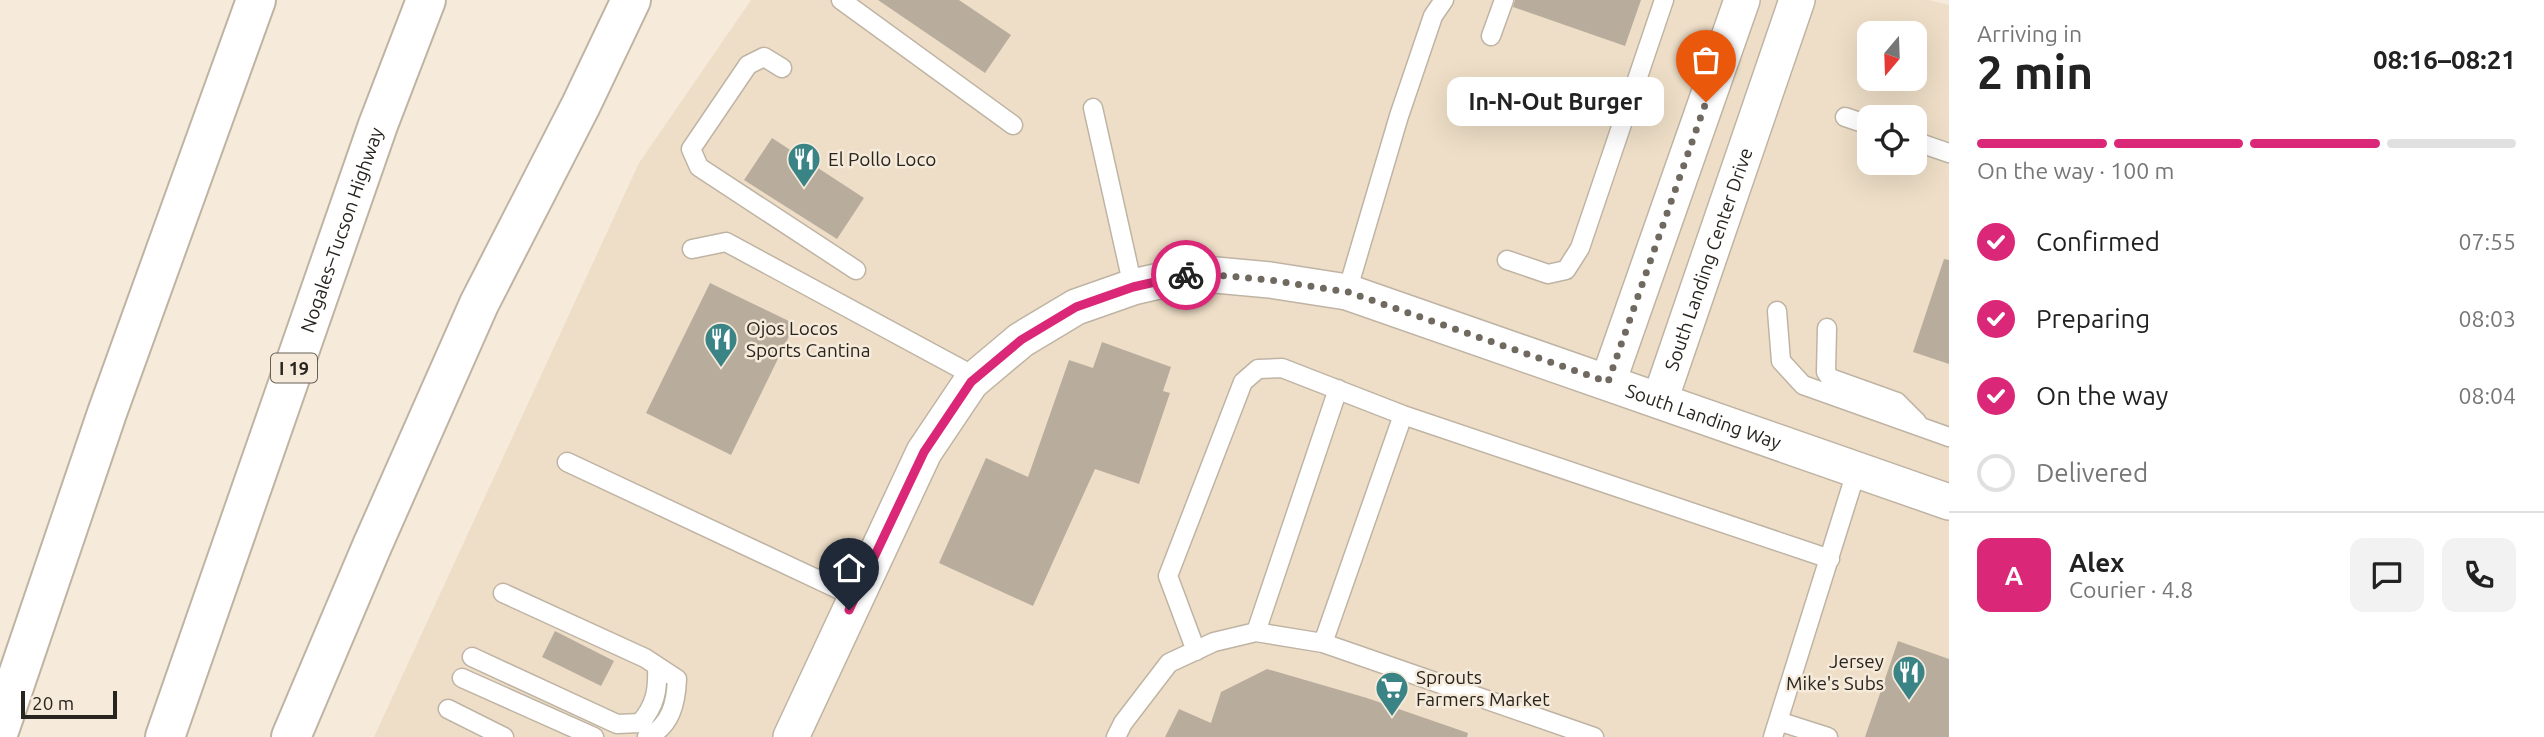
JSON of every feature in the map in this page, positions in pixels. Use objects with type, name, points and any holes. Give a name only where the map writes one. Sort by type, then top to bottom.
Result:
[{"type":"main road","points":[[0,729],[107,413],[256,0]]},
{"type":"main road","name":"Nogales–Tucson Highway","points":[[165,737],[379,125],[426,0]]},
{"type":"main road","points":[[291,737],[372,546],[480,304],[631,0]]},
{"type":"street","points":[[1608,382],[1742,0]]},
{"type":"street","name":"South Landing Center Drive","points":[[1660,400],[1797,0]]},
{"type":"street","name":"South Landing Way","points":[[791,737],[924,452],[976,377],[1021,340],[1076,307],[1133,287],[1194,273],[1270,280],[1348,292],[1949,502]]},
{"type":"lane","points":[[841,0],[1013,125]]},
{"type":"lane","points":[[1348,292],[1399,116],[1433,16],[1444,0]]},
{"type":"lane","points":[[1491,36],[1504,0]]},
{"type":"lane","points":[[1507,260],[1548,274],[1566,270],[1580,248],[1664,0]]},
{"type":"lane","points":[[782,68],[764,57],[748,65],[691,149],[699,167],[856,270]]},
{"type":"lane","points":[[1093,108],[1133,287]]},
{"type":"lane","points":[[1845,117],[1857,121]]},
{"type":"lane","points":[[1927,145],[1949,153]]},
{"type":"lane","points":[[692,249],[726,242],[976,377]]},
{"type":"lane","points":[[1777,311],[1781,361],[1803,385],[1949,436]]},
{"type":"lane","points":[[1827,328],[1826,372],[1830,378],[1897,402],[1921,426]]},
{"type":"lane","points":[[1196,651],[1168,576],[1243,382],[1258,369],[1282,368],[1403,415],[1830,559]]},
{"type":"lane","points":[[1256,632],[1338,389]]},
{"type":"lane","points":[[1323,643],[1403,415]]},
{"type":"lane","points":[[567,462],[855,597]]},
{"type":"lane","points":[[1828,737],[1776,729],[1857,469]]},
{"type":"lane","points":[[503,593],[657,666],[677,679],[676,701],[669,717],[656,733],[647,737]]},
{"type":"lane","points":[[1116,737],[1123,723],[1169,663],[1214,642],[1256,632],[1323,643],[1594,737]]},
{"type":"lane","points":[[472,657],[617,724],[640,723],[651,710],[656,696],[657,666]]},
{"type":"lane","points":[[462,678],[594,737]]},
{"type":"lane","points":[[448,709],[504,737]]},
{"type":"shaded area","points":[[751,0],[1929,0],[1949,5],[1949,737],[374,737],[639,163]]},
{"type":"building","points":[[878,0],[959,0],[1011,35],[985,73]]},
{"type":"building","points":[[1515,0],[1641,0],[1625,46],[1513,7]]},
{"type":"building","name":"El Pollo Loco","points":[[772,138],[864,198],[837,239],[744,180]]},
{"type":"building","points":[[1944,259],[1949,260],[1949,364],[1913,352]]},
{"type":"building","name":"Ojos Locos Sports Cantina","points":[[710,283],[795,324],[731,455],[646,413]]},
{"type":"building","points":[[1102,342],[1171,367],[1163,391],[1170,393],[1139,484],[1095,469],[1033,606],[939,563],[986,458],[1028,477],[1069,360],[1093,368]]},
{"type":"building","points":[[555,631],[614,661],[601,686],[542,657]]},
{"type":"building","points":[[1898,641],[1949,659],[1949,737],[1865,737]]},
{"type":"building","points":[[1267,669],[1367,698],[1468,733],[1467,737],[1165,737],[1179,709],[1211,723],[1221,692]]},
{"type":"way so far","points":[[1186,275],[1194,273],[1270,280],[1348,292],[1608,382],[1706,102]]},
{"type":"place","name":"In-N-Out Burger","points":[[1706,102]]},
{"type":"place","name":"El Pollo Loco","points":[[804,189]]},
{"type":"place","name":"Ojos Locos Sports Cantina","points":[[721,369]]},
{"type":"place","name":"Jersey Mike's Subs","points":[[1909,702]]},
{"type":"place","name":"Sprouts Farmers Market","points":[[1392,718]]},
{"type":"route","points":[[849,610],[924,452],[971,382],[1021,340],[1076,307],[1133,287],[1186,275]]}]
